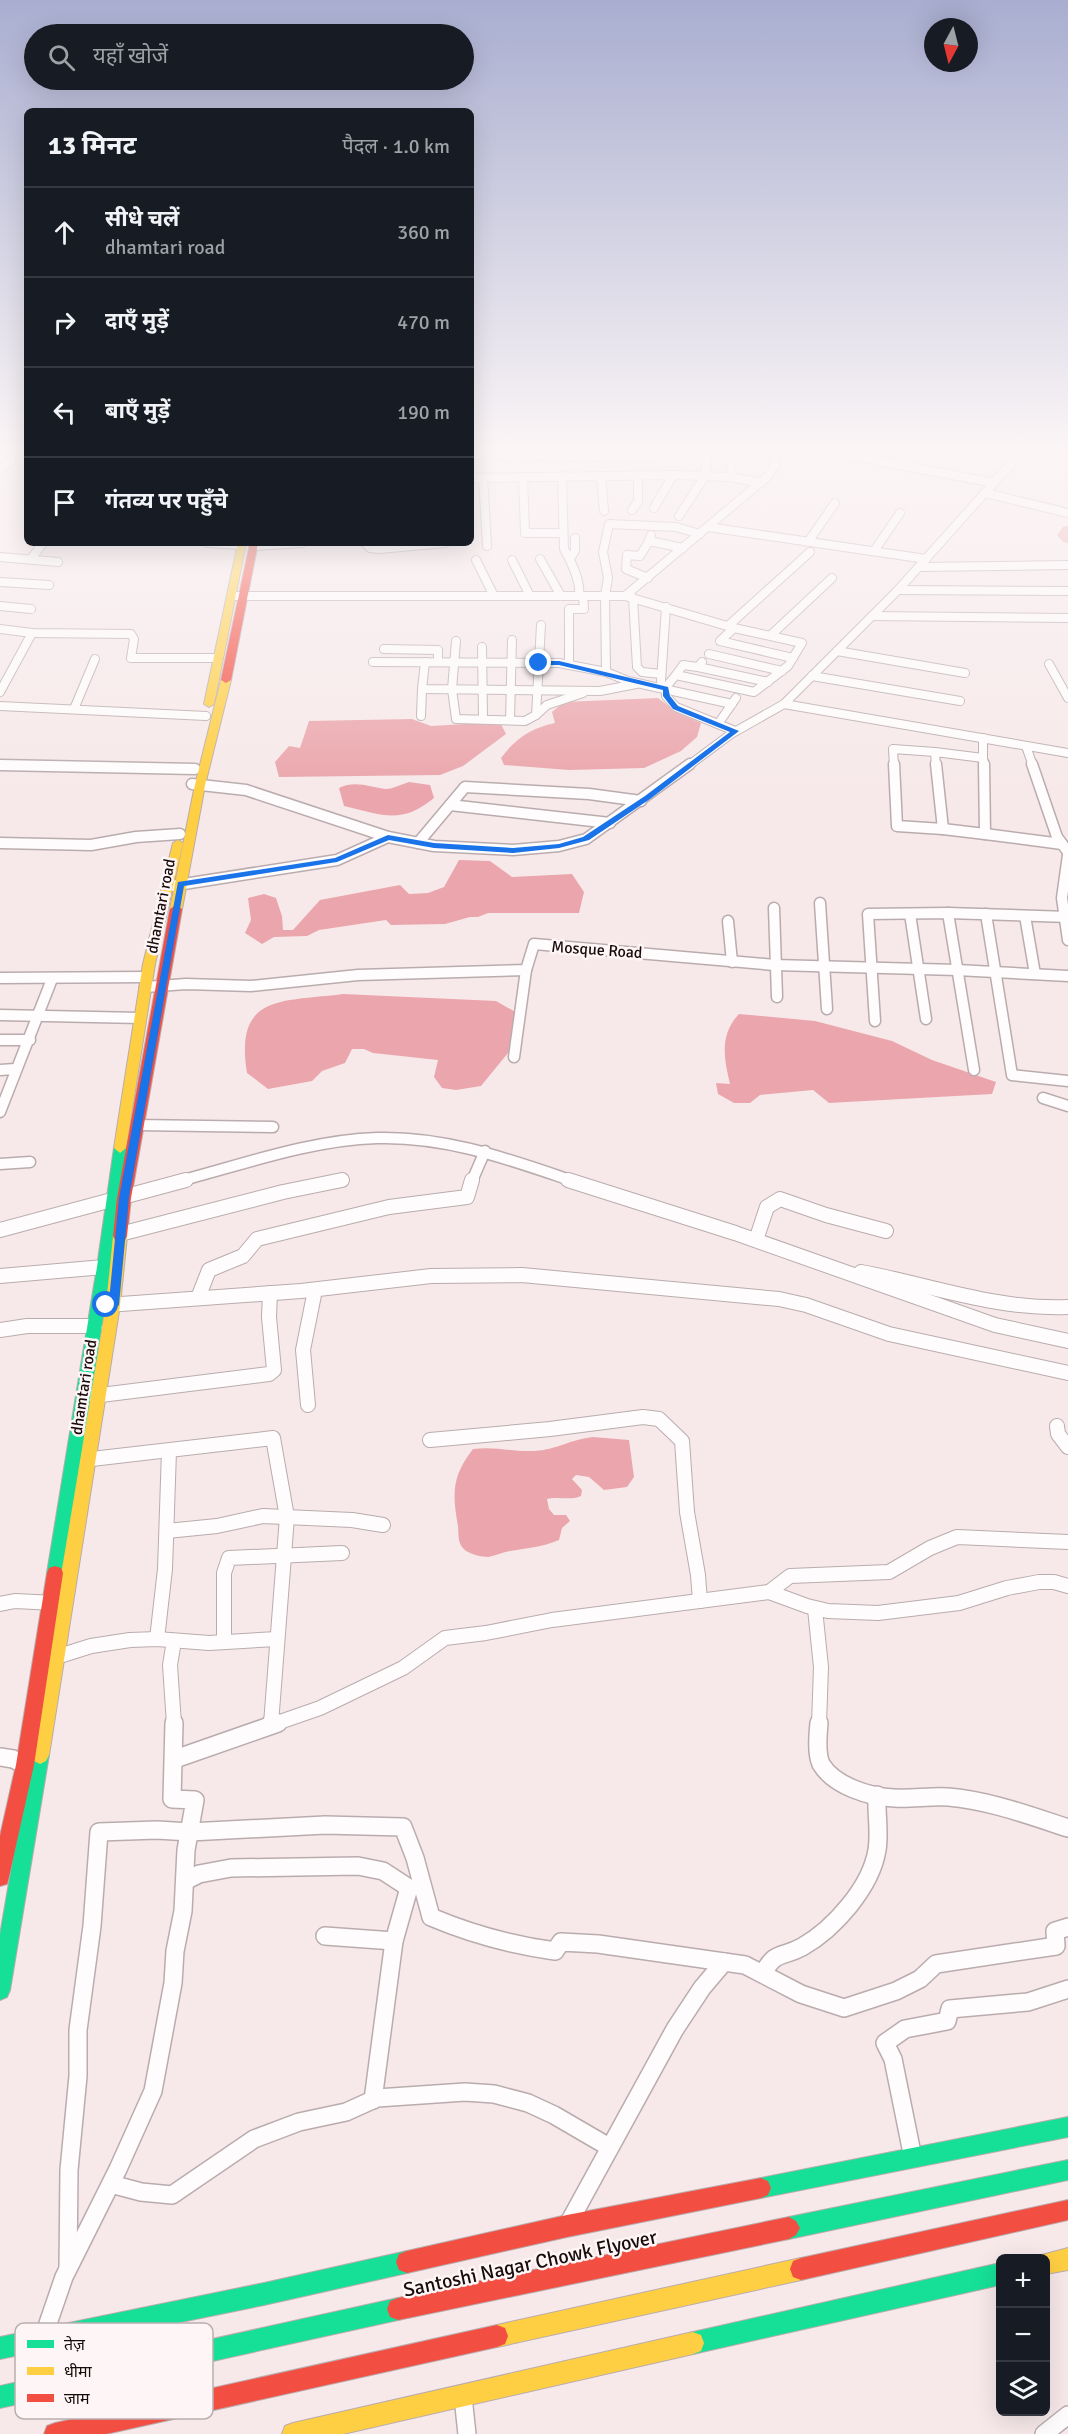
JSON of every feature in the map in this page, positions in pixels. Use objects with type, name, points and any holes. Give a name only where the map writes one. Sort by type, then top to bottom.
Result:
[{"type":"main road","points":[[0,1877],[25,1765],[40,1664],[58,1603],[73,1462],[117,1199],[146,982],[174,885],[180,834],[196,785],[195,769],[218,658],[237,596],[244,562]]},
{"type":"main road","name":"dhamtari road","points":[[0,1990],[57,1657],[58,1603],[88,1460],[113,1305],[120,1234],[117,1199],[136,1125],[161,986],[174,885],[196,785],[234,647],[237,596]]},
{"type":"main road","points":[[118,2323],[264,2294],[567,2226],[1068,2127]]},
{"type":"main road","name":"Santoshi Nagar Chowk Flyover","points":[[213,2350],[1068,2170]]},
{"type":"main road","points":[[213,2399],[1068,2210]]},
{"type":"main road","points":[[1050,2263],[1068,2259]]},
{"type":"main road","points":[[293,2434],[996,2275]]},
{"type":"main road","points":[[0,2348],[15,2345]]},
{"type":"main road","name":"Santoshi Nagar Chowk Flyover","points":[[0,2397],[15,2394]]},
{"type":"main road","points":[[56,2434],[124,2419]]},
{"type":"street","points":[[477,562],[494,596]]},
{"type":"street","points":[[513,562],[530,596]]},
{"type":"street","points":[[541,562],[561,596]]},
{"type":"street","points":[[569,665],[569,609],[584,609],[571,562]]},
{"type":"street","points":[[604,562],[608,578],[605,596],[606,672]]},
{"type":"street","points":[[627,562],[626,569],[648,578]]},
{"type":"street","points":[[629,597],[667,562]]},
{"type":"street","points":[[698,667],[731,627],[800,562]]},
{"type":"street","points":[[196,785],[246,790],[388,837],[418,843],[513,850],[559,846],[586,839],[735,731],[784,704],[924,562]]},
{"type":"street","points":[[919,567],[1068,565]]},
{"type":"street","points":[[771,635],[832,578]]},
{"type":"street","points":[[0,582],[49,585]]},
{"type":"street","points":[[898,590],[1068,591]]},
{"type":"street","points":[[237,596],[629,597],[731,627],[802,644],[782,671],[754,692],[676,675]]},
{"type":"street","points":[[629,597],[637,667],[642,672],[662,674]]},
{"type":"street","points":[[0,606],[31,609]]},
{"type":"street","points":[[666,607],[662,674],[666,696],[676,707],[735,731]]},
{"type":"street","points":[[872,616],[1068,618]]},
{"type":"street","points":[[536,715],[541,626]]},
{"type":"street","points":[[0,629],[32,633],[131,634],[134,639],[130,658],[218,658]]},
{"type":"street","points":[[0,692],[32,633]]},
{"type":"street","points":[[510,720],[512,640]]},
{"type":"street","points":[[456,641],[452,689],[456,719],[525,721],[547,705],[587,691]]},
{"type":"street","points":[[720,641],[793,658]]},
{"type":"street","points":[[482,647],[483,719]]},
{"type":"street","points":[[384,649],[438,650],[438,662]]},
{"type":"street","points":[[417,650],[421,662],[421,717]]},
{"type":"street","points":[[837,651],[965,673]]},
{"type":"street","points":[[709,654],[782,671]]},
{"type":"street","points":[[74,709],[95,659]]},
{"type":"street","points":[[373,662],[511,662],[569,665],[606,672],[637,683],[732,704]]},
{"type":"street","points":[[663,688],[683,664],[768,682]]},
{"type":"street","points":[[1049,664],[1068,698]]},
{"type":"street","points":[[812,676],[960,701]]},
{"type":"street","points":[[422,689],[600,691],[637,683]]},
{"type":"street","points":[[718,724],[743,689]]},
{"type":"street","points":[[784,704],[1068,753]]},
{"type":"street","points":[[0,706],[206,716]]},
{"type":"street","points":[[983,738],[985,834]]},
{"type":"street","points":[[1026,746],[1057,837],[1066,848],[1061,883],[1068,940]]},
{"type":"street","points":[[984,758],[893,749],[897,826],[985,834],[1066,848]]},
{"type":"street","points":[[935,752],[943,829]]},
{"type":"street","points":[[0,765],[195,769]]},
{"type":"street","points":[[418,843],[465,787],[589,794],[641,801]]},
{"type":"street","points":[[450,806],[610,823]]},
{"type":"street","points":[[0,843],[91,845],[136,837],[180,834]]},
{"type":"street","points":[[174,885],[337,860],[388,837]]},
{"type":"street","points":[[820,903],[827,1009]]},
{"type":"street","points":[[774,908],[777,997]]},
{"type":"street","points":[[875,1021],[868,914],[948,912],[1065,917]]},
{"type":"street","points":[[948,912],[974,1071]]},
{"type":"street","points":[[910,914],[926,1019]]},
{"type":"street","points":[[986,914],[1012,1075],[1068,1081]]},
{"type":"street","points":[[1025,916],[1035,974]]},
{"type":"street","points":[[728,921],[732,962]]},
{"type":"street","name":"Mosque Road","points":[[526,970],[534,944],[823,968],[957,970],[1068,976]]},
{"type":"street","points":[[0,978],[146,982],[161,986],[186,984],[251,986],[358,975],[526,970],[514,1057]]},
{"type":"street","points":[[0,1112],[15,1069],[40,1016],[52,979]]},
{"type":"street","points":[[0,1015],[140,1018]]},
{"type":"street","points":[[0,1040],[30,1040]]},
{"type":"street","points":[[0,1070],[15,1069]]},
{"type":"street","points":[[1043,1098],[1068,1106]]},
{"type":"street","points":[[136,1125],[273,1127]]},
{"type":"street","points":[[0,1230],[280,1154],[328,1144],[376,1138],[420,1140],[485,1151],[756,1240],[995,1325],[1068,1341]]},
{"type":"street","points":[[198,1298],[209,1270],[234,1262],[254,1248],[258,1239],[389,1207],[467,1197],[485,1151]]},
{"type":"street","points":[[0,1164],[30,1162]]},
{"type":"street","points":[[120,1234],[283,1192],[342,1180]]},
{"type":"street","points":[[756,1240],[767,1207],[780,1198],[826,1215],[886,1231]]},
{"type":"street","points":[[0,1276],[104,1267]]},
{"type":"street","points":[[830,1267],[872,1273],[981,1302],[1040,1310],[1068,1306]]},
{"type":"street","points":[[98,1307],[315,1290],[431,1276],[522,1275],[734,1293],[806,1305],[889,1334],[1068,1373]]},
{"type":"street","points":[[308,1406],[303,1350],[315,1290]]},
{"type":"street","points":[[83,1397],[269,1374],[274,1370],[269,1326],[270,1293]]},
{"type":"street","points":[[0,1330],[27,1326],[94,1326]]},
{"type":"street","points":[[430,1440],[550,1429],[643,1417],[659,1419],[682,1441],[689,1526],[700,1577],[700,1600]]},
{"type":"street","points":[[1057,1426],[1058,1434],[1068,1447]]},
{"type":"street","points":[[73,1462],[273,1438],[286,1517],[271,1725]]},
{"type":"street","points":[[157,1639],[162,1606],[167,1531],[169,1451]]},
{"type":"street","points":[[167,1531],[217,1526],[263,1516],[373,1522],[383,1525]]},
{"type":"street","points":[[770,1592],[790,1576],[890,1572],[930,1548],[957,1537],[1068,1542]]},
{"type":"street","points":[[224,1641],[224,1573],[229,1558],[342,1553]]},
{"type":"street","points":[[175,1759],[320,1708],[403,1668],[445,1638],[486,1634],[552,1620],[770,1592],[815,1609],[862,1613],[946,1606],[1044,1581],[1068,1586]]},
{"type":"street","points":[[0,1604],[15,1601],[58,1603]]},
{"type":"street","points":[[815,1609],[821,1666],[818,1742],[821,1763],[836,1779],[856,1790],[891,1798],[949,1797],[982,1802],[1068,1828]]},
{"type":"street","points":[[40,1664],[69,1651],[98,1644],[157,1639],[200,1643],[277,1639]]},
{"type":"street","points":[[48,2323],[68,2268],[111,2184],[153,2091],[174,1983],[175,1951],[183,1911],[184,1881],[195,1800],[172,1800],[175,1759],[170,1665],[174,1641]]},
{"type":"street","points":[[0,1757],[14,1759],[25,1765]]},
{"type":"street","points":[[763,1974],[768,1962],[782,1952],[799,1949],[822,1935],[866,1877],[875,1860],[878,1843],[877,1795]]},
{"type":"street","points":[[68,2268],[69,2170],[78,2076],[78,2030],[92,1926],[99,1832],[157,1830],[190,1832],[325,1825],[403,1827],[415,1858],[431,1917],[454,1927],[488,1939],[555,1951],[561,1942],[598,1944],[745,1965],[801,1994],[844,2008],[896,1992],[920,1979],[936,1964],[1056,1946],[1055,1931],[1068,1927]]},
{"type":"street","points":[[184,1881],[193,1876],[238,1868],[310,1869],[364,1866],[392,1873],[409,1888],[394,1941],[373,2100]]},
{"type":"street","points":[[325,1936],[394,1941]]},
{"type":"street","points":[[567,2226],[681,2017],[705,1982],[724,1962]]},
{"type":"street","points":[[913,2158],[893,2059],[885,2043],[892,2035],[915,2026],[947,2022],[950,2009],[1028,2002],[1068,1989]]},
{"type":"street","points":[[111,2184],[128,2191],[156,2195],[172,2194],[255,2139],[299,2122],[346,2112],[373,2100],[421,2094],[494,2094],[528,2103],[554,2115],[609,2147]]},
{"type":"street","points":[[463,2397],[467,2434]]},
{"type":"street","points":[[1044,2434],[1068,2415]]},
{"type":"shaded area","points":[[658,698],[678,713],[701,723],[697,737],[681,751],[644,768],[569,770],[504,765],[501,758],[524,735],[555,723],[552,712],[564,702]]},
{"type":"shaded area","points":[[412,719],[431,726],[500,722],[506,734],[463,766],[440,775],[279,777],[275,762],[289,746],[300,748],[309,721]]},
{"type":"shaded area","points":[[409,782],[430,785],[434,798],[412,812],[391,816],[344,806],[339,788],[357,784],[389,789]]},
{"type":"shaded area","points":[[459,860],[490,861],[512,877],[572,874],[584,892],[579,913],[488,913],[445,924],[391,925],[386,920],[319,930],[307,936],[274,937],[262,944],[245,933],[251,920],[248,898],[264,894],[276,898],[282,916],[283,930],[293,930],[320,900],[400,885],[409,894],[428,893],[444,887]]},
{"type":"shaded area","points":[[343,994],[496,1001],[519,1014],[512,1048],[481,1086],[456,1090],[442,1088],[434,1077],[438,1060],[373,1053],[364,1049],[352,1049],[345,1063],[322,1071],[312,1081],[268,1089],[247,1073],[245,1047],[248,1028],[256,1015],[283,1001]]},
{"type":"shaded area","points":[[739,1014],[815,1021],[892,1041],[932,1060],[996,1082],[992,1094],[829,1103],[813,1090],[760,1095],[750,1103],[734,1103],[718,1094],[716,1083],[730,1084],[725,1056],[726,1039],[728,1030]]},
{"type":"shaded area","points":[[593,1437],[629,1440],[634,1477],[627,1487],[604,1490],[589,1477],[576,1475],[572,1479],[582,1490],[581,1496],[547,1499],[549,1509],[554,1515],[566,1515],[570,1521],[562,1528],[559,1540],[488,1557],[473,1554],[463,1548],[459,1536],[455,1485],[461,1468],[473,1449],[534,1451]]},
{"type":"traffic: fast","points":[[55,1573],[104,1267],[120,1148]]},
{"type":"traffic: fast","points":[[0,1990],[40,1755]]},
{"type":"traffic: fast","points":[[761,2188],[1068,2127]]},
{"type":"traffic: fast","points":[[789,2228],[1068,2170]]},
{"type":"traffic: fast","points":[[122,2323],[407,2262]]},
{"type":"traffic: fast","points":[[693,2343],[996,2275]]},
{"type":"traffic: fast","points":[[213,2350],[398,2309]]},
{"type":"traffic: fast","points":[[0,2348],[15,2345]]},
{"type":"traffic: fast","points":[[0,2397],[15,2394]]},
{"type":"traffic: slow","points":[[209,704],[238,562]]},
{"type":"traffic: slow","points":[[176,909],[200,785],[226,680]]},
{"type":"traffic: slow","points":[[120,1148],[149,964],[178,843]]},
{"type":"traffic: slow","points":[[40,1755],[113,1305],[120,1236]]},
{"type":"traffic: slow","points":[[1050,2263],[1068,2259]]},
{"type":"traffic: slow","points":[[497,2336],[801,2269]]},
{"type":"traffic: slow","points":[[293,2434],[693,2343]]},
{"type":"traffic: jam","points":[[226,680],[250,562]]},
{"type":"traffic: jam","points":[[120,1236],[124,1198],[176,909]]},
{"type":"traffic: jam","points":[[0,1877],[25,1765],[55,1573]]},
{"type":"traffic: jam","points":[[407,2262],[567,2226],[761,2188]]},
{"type":"traffic: jam","points":[[801,2269],[1068,2210]]},
{"type":"traffic: jam","points":[[398,2309],[789,2228]]},
{"type":"traffic: jam","points":[[213,2399],[497,2336]]},
{"type":"traffic: jam","points":[[55,2434],[123,2419]]},
{"type":"route","points":[[106,1305],[113,1305],[124,1198],[180,884],[337,860],[388,837],[434,846],[513,850],[559,846],[586,839],[647,798],[735,731],[676,707],[666,696],[666,689],[628,681],[606,672],[559,663],[539,663]]}]
